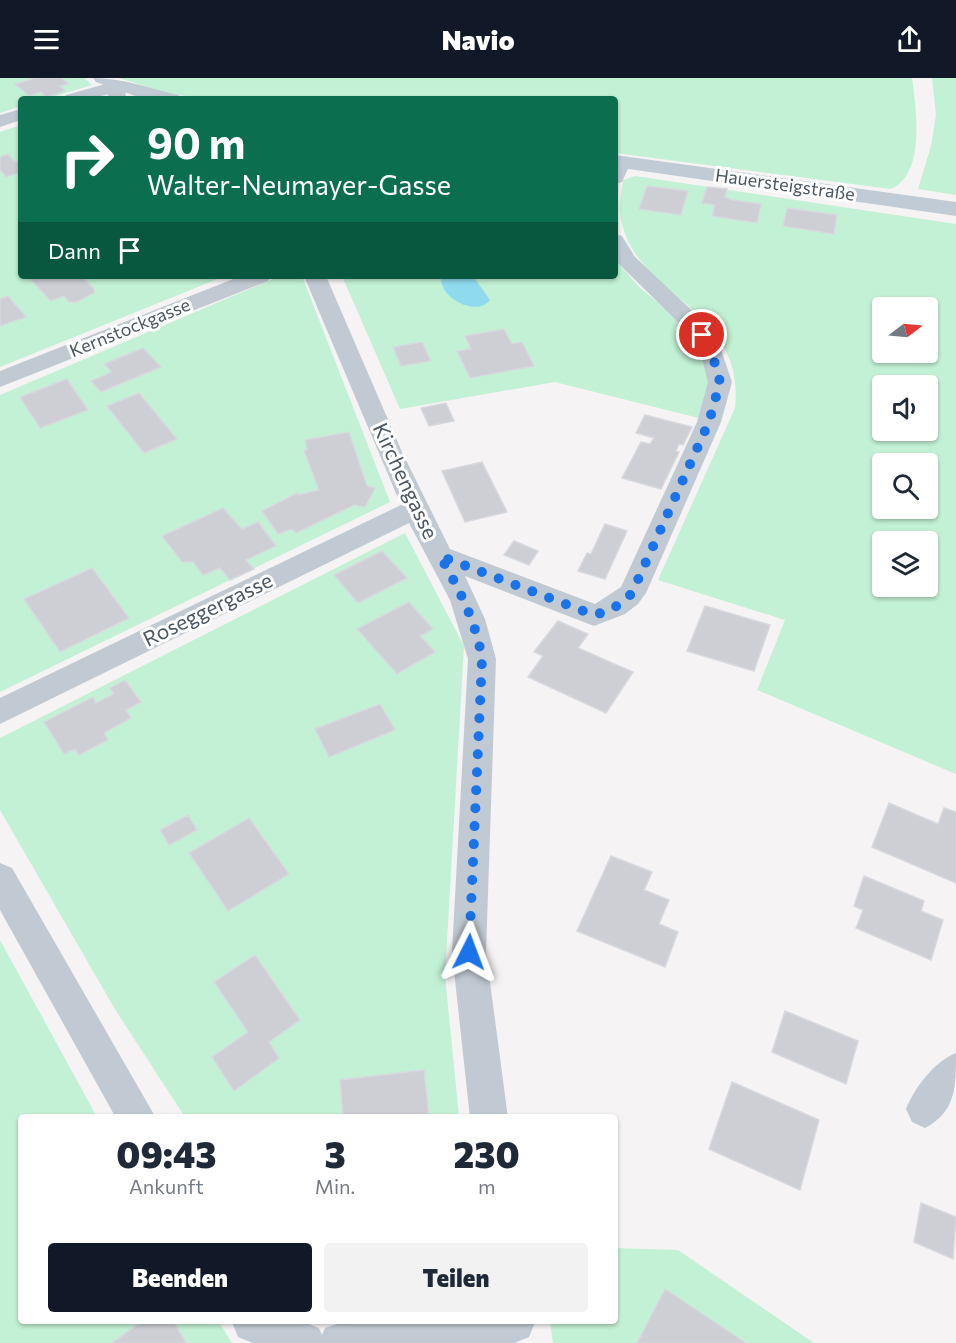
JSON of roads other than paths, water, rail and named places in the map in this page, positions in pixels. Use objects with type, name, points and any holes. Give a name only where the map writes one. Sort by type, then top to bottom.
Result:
[{"type":"street","points":[[83,96],[112,88],[155,96]]},
{"type":"street","points":[[0,120],[18,115]]},
{"type":"street","name":"Hauersteigstraße","points":[[618,167],[956,209]]},
{"type":"street","points":[[440,556],[594,615],[608,612],[624,602],[632,593],[709,422],[720,382],[710,346],[693,324],[626,260],[618,245]]},
{"type":"street","name":"Kernstockgasse","points":[[0,380],[252,279]]},
{"type":"street","name":"Kirchengasse","points":[[316,279],[415,509],[462,592],[479,639],[482,659],[469,952],[489,1114]]},
{"type":"street","name":"Roseggergasse","points":[[0,712],[415,509]]},
{"type":"street","points":[[0,878],[135,1114]]},
{"type":"street","points":[[926,1109],[956,1071]]},
{"type":"street","points":[[259,1324],[304,1343]]},
{"type":"street","points":[[340,1343],[497,1324]]},
{"type":"street","points":[[514,1324],[518,1343]]},
{"type":"water","points":[[441,279],[475,279],[490,300],[476,307],[459,303],[451,298]]}]
